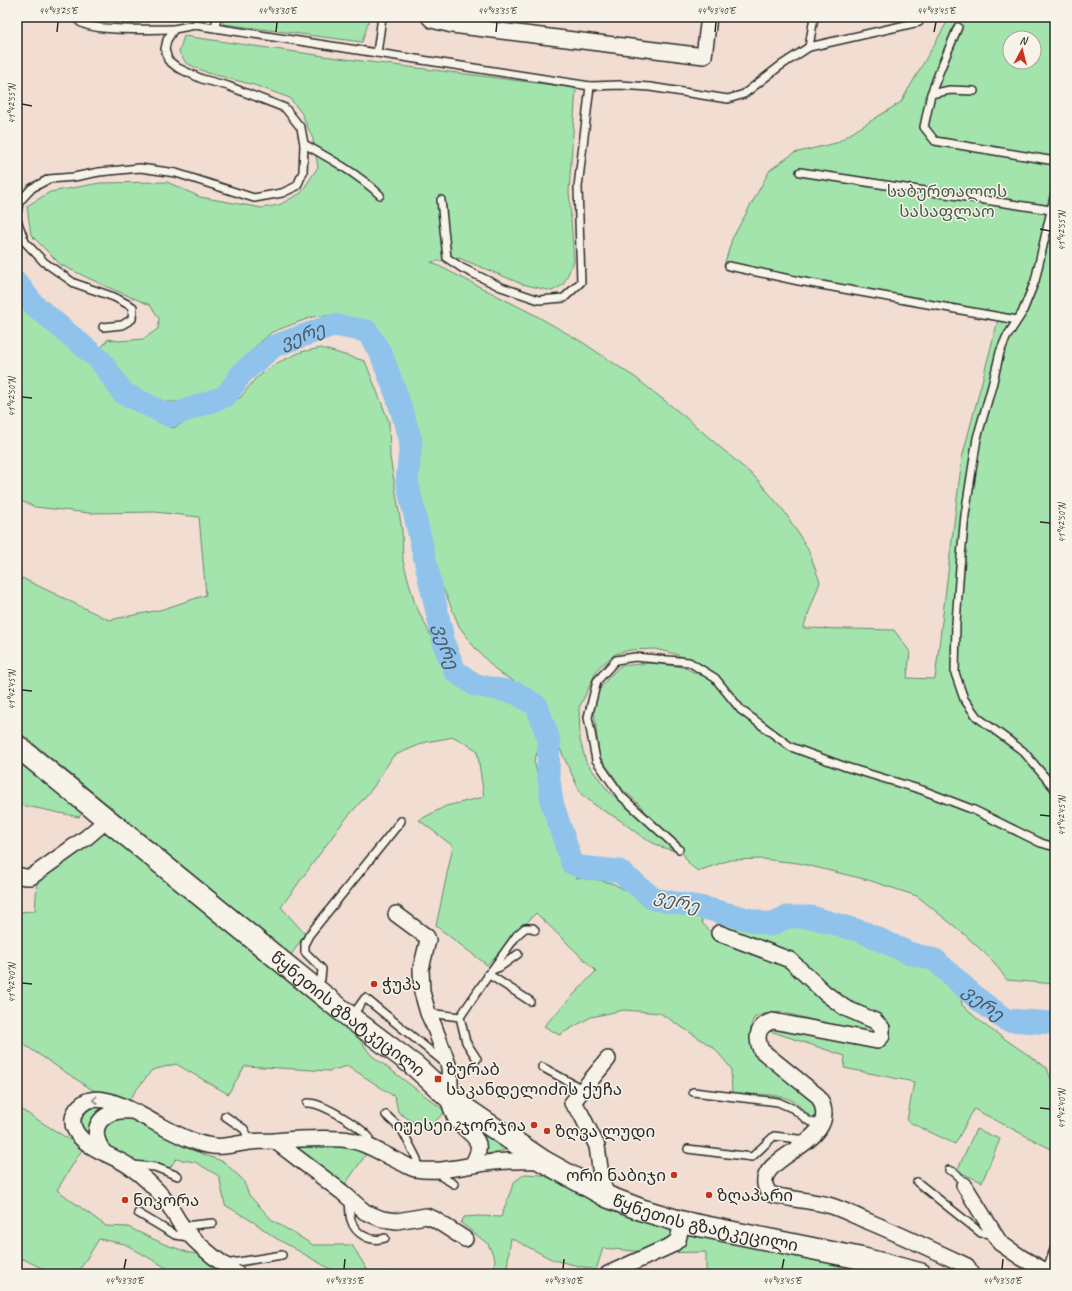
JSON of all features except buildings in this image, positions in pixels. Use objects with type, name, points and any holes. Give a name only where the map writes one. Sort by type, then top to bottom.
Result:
[{"type":"main road","name":"წყნეთის გზატკეცილი","points":[[17,746],[351,1018],[416,1067],[449,1097],[543,1161],[608,1197],[642,1210],[682,1222],[864,1259],[921,1274]]},
{"type":"street","points":[[429,17],[432,20],[452,25],[704,56],[709,17]]},
{"type":"street","points":[[17,875],[32,877],[87,837],[107,820]]},
{"type":"street","points":[[396,914],[427,937],[428,940],[421,969],[422,992],[428,1013],[449,1067],[449,1097],[454,1112],[454,1118],[478,1142],[479,1149],[472,1165]]},
{"type":"street","points":[[719,934],[790,960],[825,993],[845,1008],[875,1021],[882,1028],[882,1036],[877,1041],[773,1021],[760,1028],[758,1042],[761,1050],[818,1096],[823,1105],[825,1114],[821,1126],[814,1135],[772,1168],[766,1176],[764,1184],[767,1190],[772,1195],[809,1200],[829,1205],[888,1229],[967,1266],[972,1274]]},
{"type":"street","points":[[608,1059],[572,1104],[580,1112],[597,1146],[602,1183],[608,1197]]},
{"type":"street","points":[[237,1274],[187,1231],[166,1201],[147,1181],[128,1165],[81,1139],[74,1130],[73,1117],[81,1104],[87,1101],[103,1099],[112,1101],[194,1142],[216,1147],[251,1142],[295,1139],[343,1139],[356,1141],[366,1145],[414,1169],[442,1170],[496,1162],[543,1161]]},
{"type":"street","points":[[103,1151],[96,1138],[96,1130],[104,1117],[112,1112],[122,1110],[132,1111]]},
{"type":"street","points":[[275,1141],[365,1212],[382,1219],[397,1221],[426,1216],[434,1219],[465,1239]]},
{"type":"street","points":[[964,1185],[1000,1243],[1022,1258],[1048,1272]]},
{"type":"street","points":[[608,1274],[672,1245],[678,1240],[682,1222]]},
{"type":"lane","points":[[76,17],[80,23],[94,27],[129,29],[174,28],[195,25],[590,86],[620,85],[650,87],[728,99],[744,94],[780,66],[810,47],[919,22]]},
{"type":"lane","points":[[215,28],[217,17]]},
{"type":"lane","points":[[377,53],[382,17]]},
{"type":"lane","points":[[810,47],[814,17]]},
{"type":"lane","points":[[17,212],[19,202],[32,188],[48,179],[140,168],[176,173],[254,198],[282,193],[297,186],[303,172],[304,144],[301,128],[285,108],[228,86],[202,79],[178,68],[168,60],[165,49],[167,40],[174,28]]},
{"type":"lane","points":[[958,28],[931,94],[924,127],[936,141],[1055,161]]},
{"type":"lane","points":[[441,200],[447,258],[462,268],[501,287],[539,300],[564,298],[581,282],[578,187],[590,86]]},
{"type":"lane","points":[[931,94],[950,90],[974,91]]},
{"type":"lane","points":[[304,144],[328,157],[368,183],[380,195]]},
{"type":"lane","points":[[800,172],[1051,210]]},
{"type":"lane","points":[[1055,193],[1035,281],[1022,313],[1006,338],[1000,352],[977,438],[965,515],[956,623],[956,673],[964,699],[977,717],[1023,751],[1055,790]]},
{"type":"lane","points":[[17,220],[25,242],[44,262],[74,283],[114,297],[133,307],[132,318],[127,322],[122,325],[102,327]]},
{"type":"lane","points":[[729,266],[799,281],[1017,320]]},
{"type":"lane","points":[[678,849],[621,796],[596,760],[588,717],[597,681],[616,660],[635,657],[689,662],[715,678],[741,710],[791,746],[846,767],[922,790],[974,810],[1042,843],[1055,847]]},
{"type":"lane","points":[[314,988],[321,980],[322,969],[305,952],[309,935],[401,821]]},
{"type":"lane","points":[[477,1059],[466,1042],[460,1017],[517,935],[525,928],[533,928],[536,930]]},
{"type":"lane","points":[[490,972],[500,967],[518,954]]},
{"type":"lane","points":[[490,972],[530,1001]]},
{"type":"lane","points":[[351,1018],[365,998],[449,1067]]},
{"type":"lane","points":[[428,1013],[460,1017]]},
{"type":"lane","points":[[542,1067],[584,1090]]},
{"type":"lane","points":[[693,1092],[778,1102],[794,1109],[807,1120],[821,1126]]},
{"type":"lane","points":[[307,1103],[316,1103],[325,1107],[363,1131],[369,1137],[366,1145]]},
{"type":"lane","points":[[386,1115],[402,1130],[410,1145],[417,1159],[414,1169]]},
{"type":"lane","points":[[225,1116],[244,1129],[251,1142]]},
{"type":"lane","points":[[688,1149],[752,1157],[774,1136],[806,1140]]},
{"type":"lane","points":[[128,1165],[155,1167],[178,1176]]},
{"type":"lane","points":[[442,1170],[442,1177],[454,1184]]},
{"type":"lane","points":[[949,1170],[954,1171],[960,1177],[964,1185]]},
{"type":"lane","points":[[917,1182],[981,1233],[994,1234]]},
{"type":"lane","points":[[349,1198],[351,1220],[355,1229],[362,1236],[380,1240],[385,1238]]},
{"type":"lane","points":[[138,1213],[175,1235],[188,1238],[187,1231],[213,1223]]},
{"type":"lane","points":[[1048,1272],[1055,1247]]},
{"type":"lane","points":[[224,1264],[282,1255]]},
{"type":"green space","points":[[224,17],[370,17],[362,42],[223,24]]},
{"type":"green space","name":"საბურთალოს სასაფლაო","points":[[950,17],[1055,17],[1055,984],[1007,980],[993,961],[964,934],[917,896],[868,880],[798,863],[762,859],[730,860],[698,871],[690,865],[682,852],[635,800],[624,791],[599,755],[594,709],[597,693],[608,678],[620,666],[650,663],[683,667],[702,676],[701,664],[675,654],[655,649],[630,650],[615,654],[598,668],[579,708],[580,740],[586,762],[610,793],[636,814],[675,851],[661,847],[642,837],[620,820],[599,808],[581,794],[555,738],[548,712],[529,690],[498,672],[475,648],[459,626],[436,574],[425,541],[413,459],[415,440],[401,389],[375,329],[332,315],[312,317],[272,332],[254,348],[233,375],[216,392],[192,402],[165,402],[130,388],[116,369],[98,352],[108,339],[119,341],[143,339],[158,329],[159,318],[150,305],[61,265],[31,235],[27,206],[50,192],[100,183],[167,182],[200,197],[262,208],[279,205],[301,193],[318,167],[313,139],[302,114],[290,98],[254,85],[208,73],[186,63],[179,52],[184,36],[338,58],[576,88],[569,191],[574,261],[563,285],[552,291],[522,284],[459,258],[431,262],[535,315],[582,342],[636,378],[684,416],[756,478],[784,511],[808,549],[820,582],[803,628],[894,630],[910,652],[907,678],[935,679],[962,458],[998,320],[803,284],[724,266],[732,239],[770,170],[794,153],[836,143],[901,102]]},
{"type":"green space","points":[[17,294],[94,366],[129,404],[173,428],[221,404],[240,398],[255,379],[277,363],[301,352],[321,348],[365,361],[389,422],[390,457],[402,530],[403,561],[415,604],[451,676],[472,686],[516,698],[532,714],[540,745],[534,761],[563,865],[576,878],[599,880],[614,884],[651,904],[699,914],[703,924],[712,933],[736,944],[790,964],[877,1025],[877,1034],[868,1035],[782,1012],[764,1014],[754,1018],[751,1026],[751,1039],[816,1100],[818,1117],[812,1118],[796,1103],[784,1097],[732,1094],[731,1068],[714,1048],[660,1013],[624,1010],[591,1017],[559,1035],[544,1026],[596,971],[536,913],[487,965],[436,926],[453,846],[419,820],[446,806],[484,797],[477,750],[454,737],[426,742],[393,756],[372,789],[343,822],[281,907],[305,934],[291,955],[17,730],[17,588],[22,578],[109,620],[160,610],[206,595],[199,517],[155,512],[89,513],[35,507],[17,499]]},
{"type":"green space","points":[[17,754],[86,809],[79,817],[17,804]]},
{"type":"green space","points":[[108,825],[347,1022],[371,1055],[445,1111],[427,1131],[398,1112],[395,1097],[348,1066],[329,1071],[245,1066],[228,1094],[176,1064],[152,1070],[127,1102],[91,1089],[17,1040],[17,912],[35,911],[37,881]]},
{"type":"green space","points":[[712,915],[773,930],[801,922],[835,927],[854,935],[903,962],[934,966],[959,986],[962,1005],[983,1024],[1047,1068],[1054,1087],[1055,1086],[1055,1151],[974,1109],[955,1144],[907,1121],[914,1082],[844,1068],[845,1056],[767,1030],[768,1026],[877,1043],[889,1030],[883,1018],[838,996],[815,976],[794,953],[742,934],[713,920]]},
{"type":"green space","points":[[95,1106],[109,1107],[90,1126],[89,1139],[83,1128],[82,1120],[85,1113]]},
{"type":"green space","points":[[17,1107],[83,1148],[57,1190],[106,1226],[128,1227],[164,1244],[190,1253],[199,1254],[228,1274],[177,1274],[125,1244],[99,1239],[77,1274],[54,1274],[17,1256]]},
{"type":"green space","points":[[114,1118],[132,1118],[185,1147],[224,1162],[243,1180],[249,1195],[272,1220],[313,1245],[352,1245],[368,1271],[406,1274],[339,1274],[274,1237],[255,1223],[225,1205],[219,1176],[195,1162],[176,1159],[169,1169],[143,1169],[127,1163],[113,1153],[105,1140],[104,1133],[107,1126]]},
{"type":"green space","points":[[480,1129],[514,1148],[474,1157],[480,1139]]},
{"type":"green space","points":[[976,1129],[1000,1139],[982,1182],[957,1171]]},
{"type":"green space","points":[[305,1145],[371,1147],[344,1186],[296,1151],[298,1147]]},
{"type":"green space","points":[[525,1174],[543,1175],[572,1189],[899,1274],[706,1274],[706,1252],[654,1253],[603,1248],[596,1270],[553,1260],[511,1238],[506,1274],[493,1274],[495,1259],[488,1244],[461,1223],[464,1217],[501,1217],[514,1182]]},
{"type":"waterway","name":"ვერე","points":[[17,283],[34,305],[101,361],[123,393],[170,416],[226,396],[242,373],[274,346],[333,325],[367,331],[381,354],[397,396],[411,441],[407,481],[445,647],[455,671],[475,685],[516,693],[537,706],[549,740],[548,773],[552,803],[572,863],[580,867],[619,871],[654,899],[704,908],[771,925],[787,917],[811,917],[863,932],[909,953],[935,960],[975,997],[1006,1020],[1055,1023]]},
{"type":"place","name":"ჭუპა","points":[[374,984]]},
{"type":"place","name":"ზურაბ საკანდელიძის ქუჩა","points":[[438,1079]]},
{"type":"place","name":"იუესეი2ჯორჯია","points":[[534,1125]]},
{"type":"place","name":"ზღვა ლუდი","points":[[547,1131]]},
{"type":"place","name":"ორი ნაბიჯი","points":[[674,1175]]},
{"type":"place","name":"ზღაპარი","points":[[709,1195]]},
{"type":"place","name":"ნიკორა","points":[[125,1200]]}]
